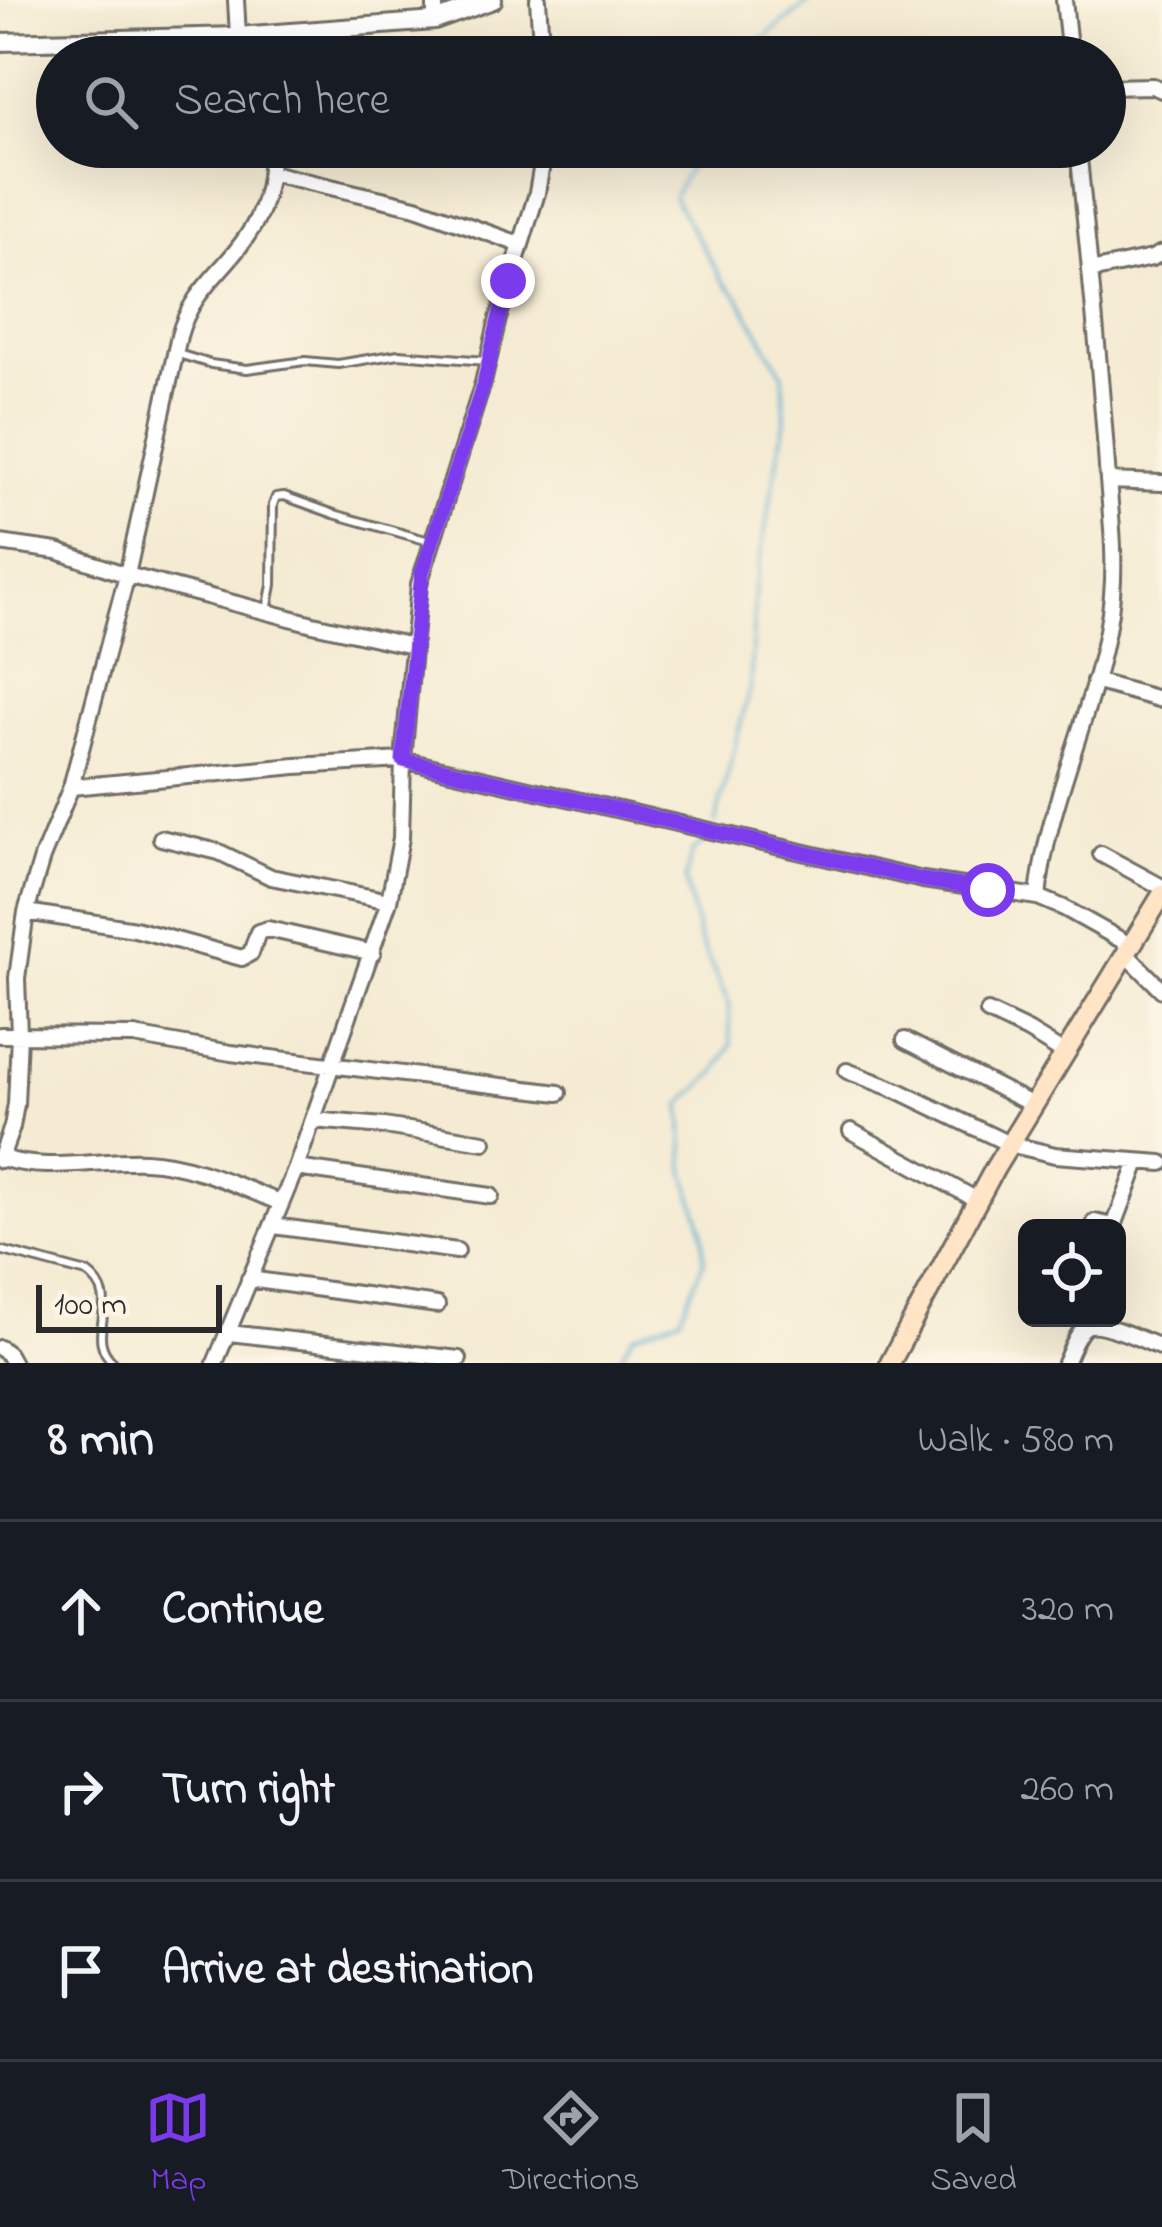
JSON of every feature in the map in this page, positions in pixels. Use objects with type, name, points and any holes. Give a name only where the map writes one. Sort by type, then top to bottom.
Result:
[{"type":"main road","points":[[896,1361],[977,1200],[1162,891]]},
{"type":"street","points":[[236,0],[238,35]]},
{"type":"street","points":[[435,0],[435,21]]},
{"type":"street","points":[[204,36],[435,21],[493,0]]},
{"type":"street","points":[[538,0],[541,36]]},
{"type":"street","points":[[1064,0],[1068,36]]},
{"type":"street","points":[[0,42],[36,41]]},
{"type":"street","points":[[1126,87],[1162,90]]},
{"type":"street","points":[[271,168],[254,226],[192,302],[183,322],[127,575],[71,787],[26,912],[17,978],[16,1103],[1,1159],[160,1162],[281,1203]]},
{"type":"street","points":[[215,1363],[296,1168],[389,901],[400,838],[419,584],[458,467],[541,168]]},
{"type":"street","points":[[1039,897],[1045,853],[1094,681],[1113,592],[1108,481],[1080,168]]},
{"type":"street","points":[[271,173],[416,207],[519,244]]},
{"type":"street","points":[[1090,271],[1162,253]]},
{"type":"street","points":[[1108,481],[1162,483]]},
{"type":"street","points":[[0,543],[57,551],[127,575],[412,646]]},
{"type":"street","points":[[1094,681],[1162,700]]},
{"type":"street","points":[[71,787],[403,760],[923,880],[1039,897],[1127,949],[1162,990]]},
{"type":"street","points":[[161,838],[219,852],[271,877],[389,901]]},
{"type":"street","points":[[1102,854],[1162,891]]},
{"type":"street","points":[[26,912],[135,929],[242,958],[251,953],[259,932],[268,929],[373,953]]},
{"type":"street","points":[[988,1012],[1064,1053]]},
{"type":"street","points":[[0,1035],[134,1036],[230,1053],[560,1093]]},
{"type":"street","points":[[905,1040],[1033,1105]]},
{"type":"street","points":[[847,1071],[1009,1144],[1055,1155],[1162,1163]]},
{"type":"street","points":[[314,1120],[484,1142]]},
{"type":"street","points":[[851,1131],[977,1200]]},
{"type":"street","points":[[1117,1219],[1138,1162]]},
{"type":"street","points":[[296,1168],[491,1196]]},
{"type":"street","points":[[274,1226],[457,1251]]},
{"type":"street","points":[[249,1279],[437,1305]]},
{"type":"street","points":[[1065,1363],[1081,1331],[1090,1325],[1162,1348]]},
{"type":"street","points":[[229,1333],[459,1359]]},
{"type":"street","points":[[0,1348],[13,1363]]},
{"type":"lane","points":[[175,352],[247,369],[305,361],[338,364],[399,354],[488,361]]},
{"type":"lane","points":[[267,612],[276,497],[432,542]]},
{"type":"lane","points":[[0,1250],[87,1273],[99,1282],[106,1301],[99,1342],[114,1363]]},
{"type":"waterway","points":[[767,36],[812,0]]},
{"type":"waterway","points":[[689,168],[673,197],[783,375],[785,421],[755,587],[750,687],[715,824]]},
{"type":"waterway","points":[[616,1363],[633,1335],[680,1317],[704,1261],[703,1231],[685,1170],[682,1104],[716,1072],[731,1045],[728,1002],[699,939],[685,880],[692,851],[708,840]]},
{"type":"route","points":[[508,281],[484,383],[419,584],[403,760],[923,880],[988,890]]}]
